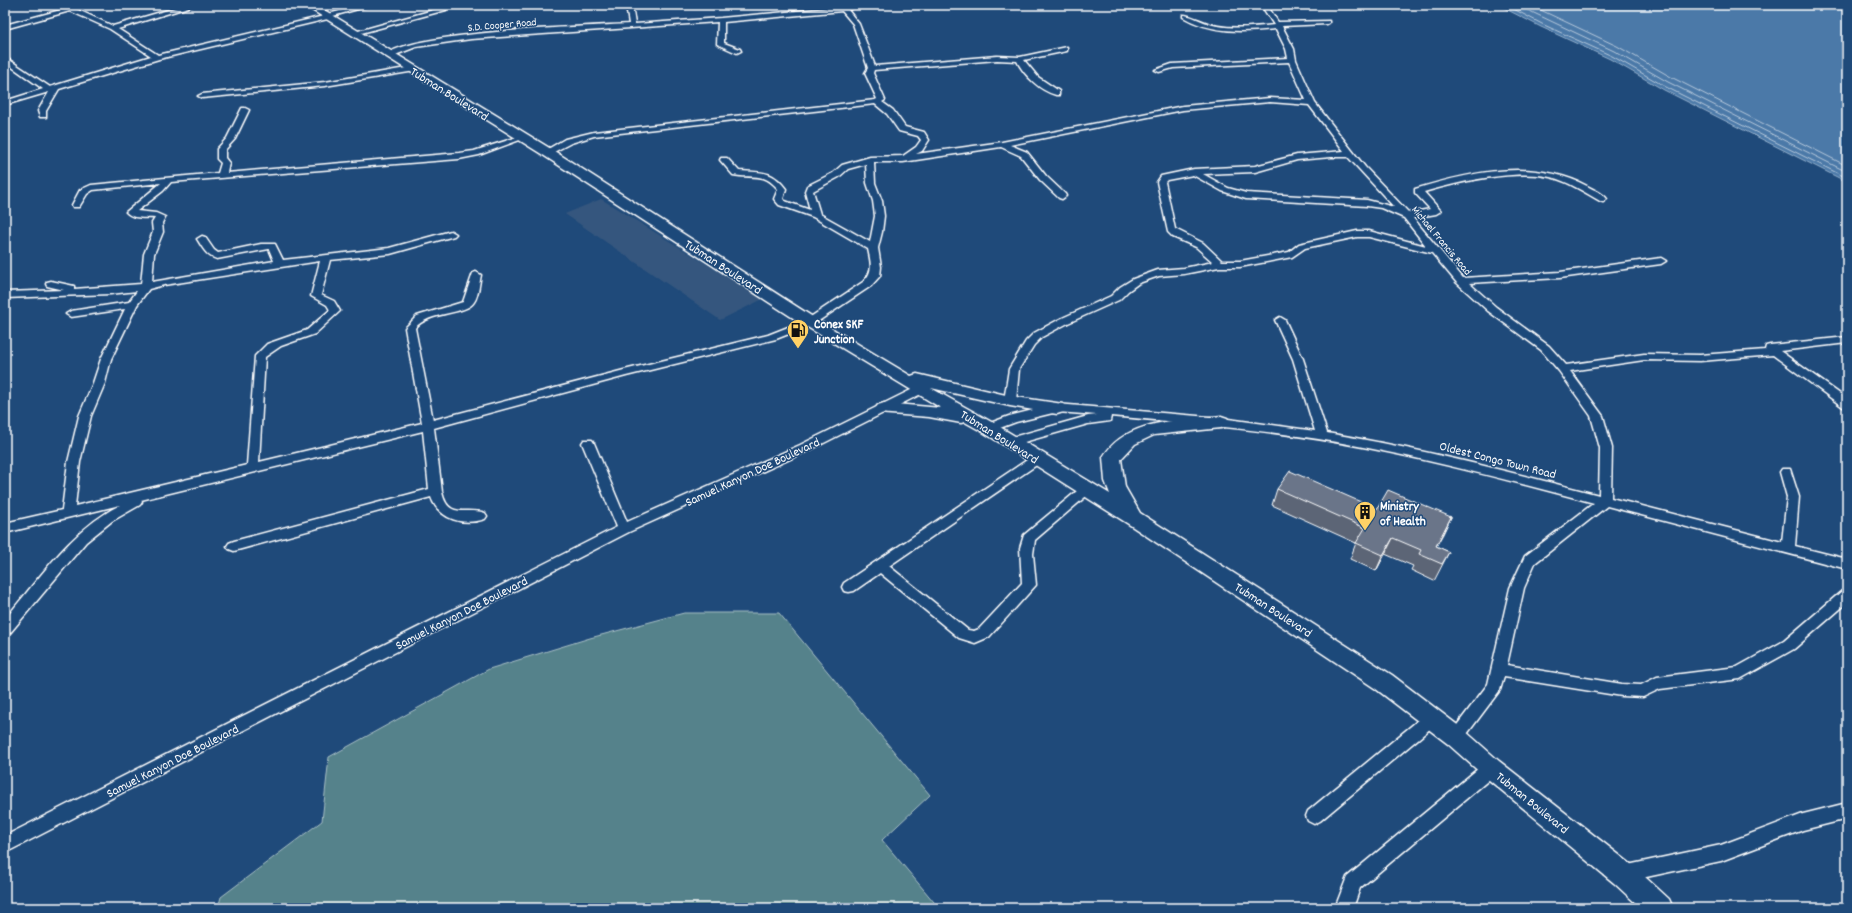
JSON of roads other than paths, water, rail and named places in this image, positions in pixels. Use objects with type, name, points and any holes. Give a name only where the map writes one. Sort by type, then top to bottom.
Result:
[{"type":"highway","name":"Tubman Boulevard","points":[[309,5],[521,138],[547,152],[810,322],[921,389],[982,423],[1037,459],[1137,520],[1335,649],[1384,682],[1456,737],[1491,768],[1623,874],[1660,908]]},
{"type":"highway","points":[[895,373],[1010,401],[1057,408]]},
{"type":"highway","points":[[884,408],[929,411],[982,423]]},
{"type":"highway","points":[[1137,520],[1118,495],[1112,474],[1112,457],[1129,440],[1151,430],[1220,422]]},
{"type":"street","points":[[112,28],[192,5]]},
{"type":"street","points":[[5,103],[157,57],[328,17],[369,5]]},
{"type":"street","points":[[629,5],[632,25]]},
{"type":"street","name":"S.D. Cooper Road","points":[[390,55],[415,45],[471,37],[721,20],[844,9],[857,5]]},
{"type":"street","name":"Michael Francis Road","points":[[1264,5],[1278,26],[1290,49],[1292,60],[1312,103],[1350,154],[1408,216],[1460,281],[1492,308],[1545,348],[1563,369],[1596,416],[1606,448],[1605,501]]},
{"type":"street","points":[[5,27],[71,7],[112,28],[157,57]]},
{"type":"street","points":[[354,33],[444,8]]},
{"type":"street","points":[[547,152],[568,141],[594,134],[878,102],[882,100],[869,73],[872,68],[856,24],[844,9]]},
{"type":"street","points":[[1185,16],[1194,22],[1207,26],[1234,30],[1328,22]]},
{"type":"street","points":[[721,20],[721,44],[736,51]]},
{"type":"street","points":[[872,68],[997,58],[1020,59],[1064,48]]},
{"type":"street","points":[[5,59],[49,90]]},
{"type":"street","points":[[1020,59],[1031,74],[1046,87],[1056,93]]},
{"type":"street","points":[[1159,70],[1172,66],[1292,60]]},
{"type":"street","points":[[202,96],[325,84],[412,69]]},
{"type":"street","points":[[43,115],[42,111],[48,99],[57,87]]},
{"type":"street","points":[[816,214],[809,191],[810,188],[836,176],[845,167],[870,160],[903,159],[1002,144],[1183,108],[1234,105],[1270,100],[1312,103]]},
{"type":"street","points":[[878,102],[890,112],[902,129],[921,134],[925,140],[919,149],[903,159]]},
{"type":"street","points":[[222,176],[225,163],[221,159],[221,149],[231,139],[245,110]]},
{"type":"street","points":[[76,205],[83,192],[91,188],[168,180],[336,168],[459,156],[476,153],[521,138]]},
{"type":"street","points":[[1002,144],[1024,154],[1043,178],[1062,196]]},
{"type":"street","points":[[1220,264],[1197,243],[1174,234],[1171,230],[1161,182],[1164,178],[1194,172],[1255,169],[1297,158],[1331,154],[1350,154]]},
{"type":"street","points":[[724,160],[736,173],[764,174],[774,179],[782,189],[778,199],[782,203],[816,214],[873,248]]},
{"type":"street","points":[[5,528],[430,425],[624,372],[772,337],[810,322],[867,284],[875,276],[876,267],[873,248],[879,228],[880,216],[871,182],[872,171],[870,160]]},
{"type":"street","points":[[1194,172],[1218,188],[1229,193],[1246,196],[1367,203],[1383,206],[1408,216],[1436,212],[1418,191],[1474,175],[1491,173],[1534,172],[1548,174],[1565,179],[1603,198]]},
{"type":"street","points":[[68,513],[74,462],[85,416],[99,383],[106,359],[132,305],[146,285],[149,254],[158,232],[157,223],[160,217],[155,214],[134,215],[132,212],[168,180]]},
{"type":"street","points":[[5,296],[110,291],[281,265],[301,260],[325,259],[390,251],[451,234]]},
{"type":"street","points":[[1010,401],[1014,369],[1030,343],[1038,335],[1064,321],[1115,298],[1124,289],[1143,278],[1158,273],[1184,271],[1220,264],[1240,264],[1292,254],[1302,246],[1357,234],[1369,234],[1436,251]]},
{"type":"street","points":[[202,239],[210,252],[217,256],[265,245],[272,246],[281,265]]},
{"type":"street","points":[[253,468],[260,356],[264,351],[275,344],[304,335],[318,328],[335,311],[331,302],[320,298],[316,293],[325,259]]},
{"type":"street","points":[[1460,281],[1560,276],[1661,261]]},
{"type":"street","points":[[476,275],[470,301],[467,304],[422,318],[414,322],[410,328],[430,425],[436,491],[439,503],[444,510],[455,516],[481,516]]},
{"type":"street","points":[[51,284],[69,288],[146,285]]},
{"type":"street","points":[[71,314],[132,305]]},
{"type":"street","points":[[1280,320],[1298,359],[1322,436]]},
{"type":"street","points":[[1770,348],[1847,340]]},
{"type":"street","points":[[1563,369],[1644,358],[1700,358],[1757,352],[1770,353],[1770,348]]},
{"type":"street","points":[[1770,348],[1847,404]]},
{"type":"street","name":"Samuel Kanyon Doe Boulevard","points":[[5,845],[624,529],[804,448],[921,389]]},
{"type":"street","points":[[982,423],[1014,419],[1057,408],[1135,415]]},
{"type":"street","points":[[1010,442],[1088,420],[1135,415]]},
{"type":"street","name":"Oldest Congo Town Road","points":[[1135,415],[1220,422],[1368,444],[1470,467],[1847,564]]},
{"type":"street","points":[[588,442],[624,529]]},
{"type":"street","points":[[849,587],[1037,459]]},
{"type":"street","points":[[1786,472],[1793,497],[1788,548]]},
{"type":"street","points":[[880,566],[964,634],[976,637],[984,633],[1029,585],[1029,567],[1026,545],[1029,538],[1087,489]]},
{"type":"street","points":[[234,546],[348,515],[376,509],[436,491]]},
{"type":"street","points":[[5,629],[94,526],[112,514],[157,492]]},
{"type":"street","points":[[1456,737],[1495,686],[1517,588],[1530,560],[1605,501]]},
{"type":"street","points":[[1498,670],[1622,690],[1643,691],[1657,683],[1740,673],[1789,646],[1847,595]]},
{"type":"street","points":[[1314,816],[1432,718]]},
{"type":"street","points":[[1344,908],[1353,883],[1491,768]]},
{"type":"street","points":[[1623,874],[1721,853],[1803,822],[1847,811]]},
{"type":"water","points":[[1498,5],[1847,5],[1847,182],[1664,90],[1610,59]]},
{"type":"place","name":"Conex SKF Junction","points":[[798,350]]},
{"type":"place","name":"Ministry of Health","points":[[1365,532]]}]
